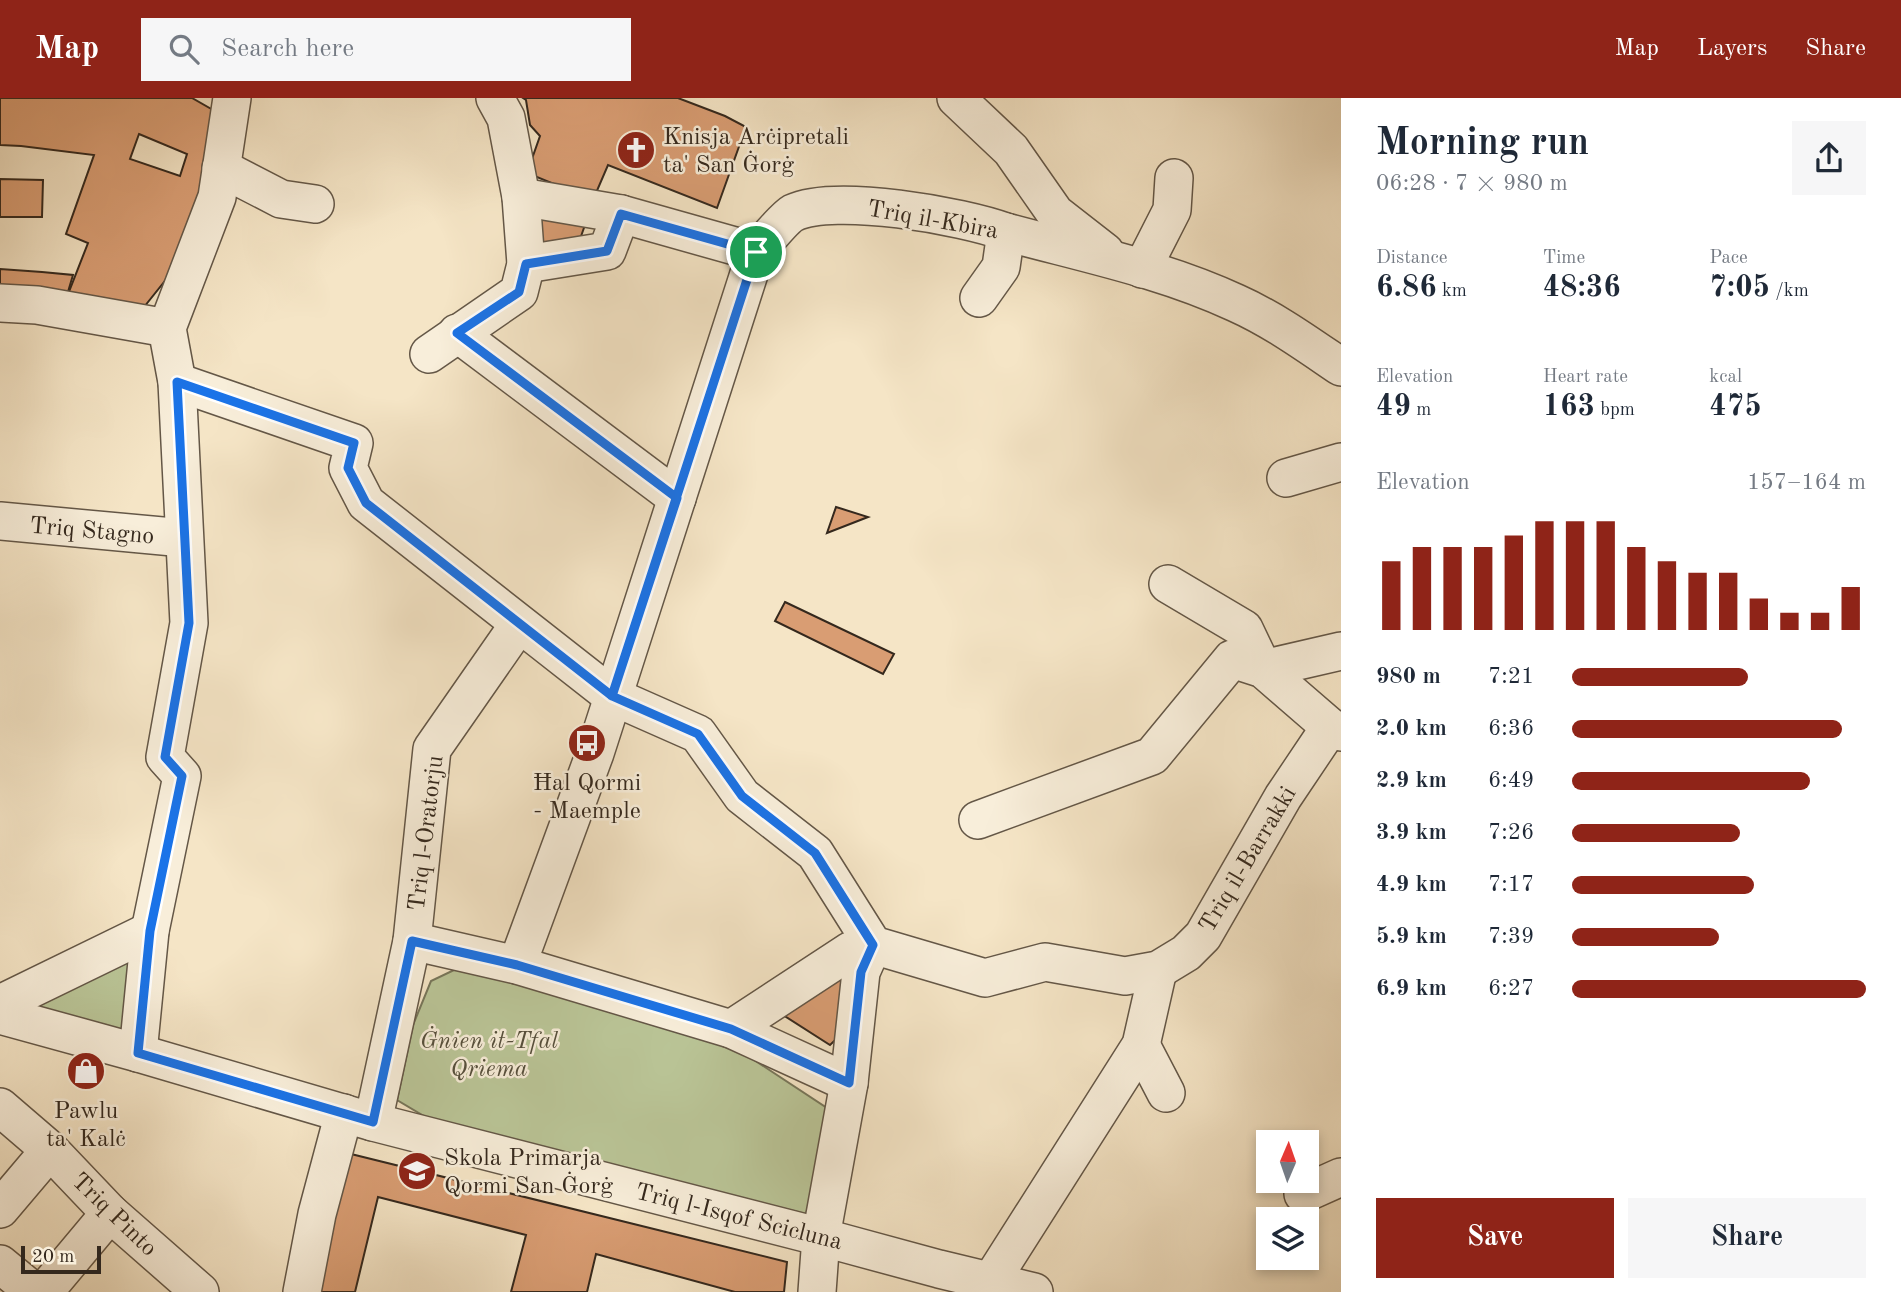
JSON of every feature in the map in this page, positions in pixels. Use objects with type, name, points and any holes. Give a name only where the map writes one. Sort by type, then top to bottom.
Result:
[{"type":"street","points":[[138,1053],[150,931],[182,776],[165,757],[189,623],[177,382],[167,328],[217,197],[232,98]]},
{"type":"street","points":[[495,98],[506,118],[521,197],[526,264],[519,292],[443,344],[677,498]]},
{"type":"street","points":[[956,98],[1011,150],[1055,213],[1130,266],[1172,210],[1174,178]]},
{"type":"street","points":[[221,168],[281,199],[315,204]]},
{"type":"street","points":[[517,965],[595,753],[756,252],[621,214],[521,197]]},
{"type":"street","name":"Triq il-Kbira","points":[[756,252],[792,214],[824,205],[874,206],[984,223],[1006,232],[1165,276],[1234,302],[1276,323],[1341,367]]},
{"type":"street","points":[[526,264],[607,251],[621,214]]},
{"type":"street","points":[[979,298],[1002,267],[1006,232]]},
{"type":"street","points":[[0,303],[37,305],[167,328]]},
{"type":"street","points":[[177,382],[354,443],[348,468],[366,503],[437,538],[519,624],[612,696],[698,734],[742,796],[815,853],[873,945]]},
{"type":"street","points":[[1286,478],[1341,462]]},
{"type":"street","name":"Triq Stagno","points":[[0,521],[184,538]]},
{"type":"street","points":[[1168,584],[1244,629],[1263,669]]},
{"type":"street","name":"Triq l-Oratorju","points":[[302,1292],[317,1214],[358,1118],[412,941],[432,749],[519,624]]},
{"type":"street","points":[[1263,669],[1341,651]]},
{"type":"street","points":[[978,820],[1152,756],[1232,659],[1263,669],[1336,730]]},
{"type":"street","name":"Triq il-Barrakki","points":[[873,945],[985,978],[1045,962],[1125,976],[1158,970],[1186,953],[1203,936],[1283,797],[1336,730]]},
{"type":"street","points":[[0,1004],[150,931]]},
{"type":"street","points":[[412,941],[517,965],[731,1029],[849,1083]]},
{"type":"street","points":[[731,1029],[850,951],[873,945]]},
{"type":"street","points":[[817,1292],[821,1237],[849,1083],[861,972],[873,945]]},
{"type":"street","points":[[991,1281],[1142,1045],[1158,970]]},
{"type":"street","name":"Triq l-Isqof Scicluna","points":[[0,1015],[358,1118],[821,1237],[947,1280],[991,1281],[1034,1292]]},
{"type":"street","points":[[1142,1045],[1167,1093]]},
{"type":"street","name":"Triq Pinto","points":[[0,1107],[50,1150],[110,1213],[200,1292]]},
{"type":"street","points":[[0,1209],[50,1150]]},
{"type":"street","points":[[1320,1186],[1341,1177]]},
{"type":"street","points":[[44,1292],[110,1213]]},
{"type":"street","points":[[0,1264],[34,1292]]},
{"type":"green space","points":[[138,949],[127,1033],[15,1005]]},
{"type":"green space","name":"Ġnien it-Tfal Qriema","points":[[477,968],[736,1048],[833,1112],[806,1214],[429,1119],[397,1100],[413,1025],[431,981],[454,970]]},
{"type":"building","points":[[0,98],[192,98],[220,114],[219,145],[180,262],[140,312],[65,302],[88,243],[66,234],[94,155],[0,145]],"holes":[[[139,134],[187,154],[180,176],[130,159]]]},
{"type":"building","name":"Knisja Arċipretali ta' San Ġorġ","points":[[523,98],[678,98],[746,127],[717,208],[608,165],[593,200],[527,173],[540,136],[530,125],[526,100]]},
{"type":"building","points":[[0,179],[43,180],[42,217],[0,217]]},
{"type":"building","points":[[534,214],[586,222],[579,242],[533,253]]},
{"type":"building","points":[[0,269],[73,275],[65,302],[0,293]]},
{"type":"building","points":[[836,507],[868,517],[827,533]]},
{"type":"building","points":[[785,602],[894,654],[883,674],[775,621]]},
{"type":"building","points":[[857,960],[849,1027],[830,1045],[783,1015]]},
{"type":"building","points":[[347,1153],[787,1262],[784,1292],[735,1292],[596,1254],[587,1292],[511,1292],[526,1235],[378,1197],[355,1292],[312,1292]]},
{"type":"place","name":"Knisja Arċipretali ta' San Ġorġ","points":[[636,150]]},
{"type":"place","name":"Ħal Qormi - Maemple","points":[[587,743]]},
{"type":"place","name":"Pawlu ta' Kalċ","points":[[86,1071]]},
{"type":"place","name":"Skola Primarja Qormi San Ġorġ","points":[[417,1171]]},
{"type":"route","points":[[756,252],[621,214],[607,251],[526,264],[519,292],[457,333],[677,498],[645,597],[612,696],[698,734],[742,796],[815,853],[873,945],[861,972],[849,1083],[731,1029],[517,965],[412,941],[373,1122],[138,1053],[150,931],[182,776],[165,757],[189,623],[177,382],[354,443],[348,468],[366,503],[612,696],[677,498],[756,252]]}]
